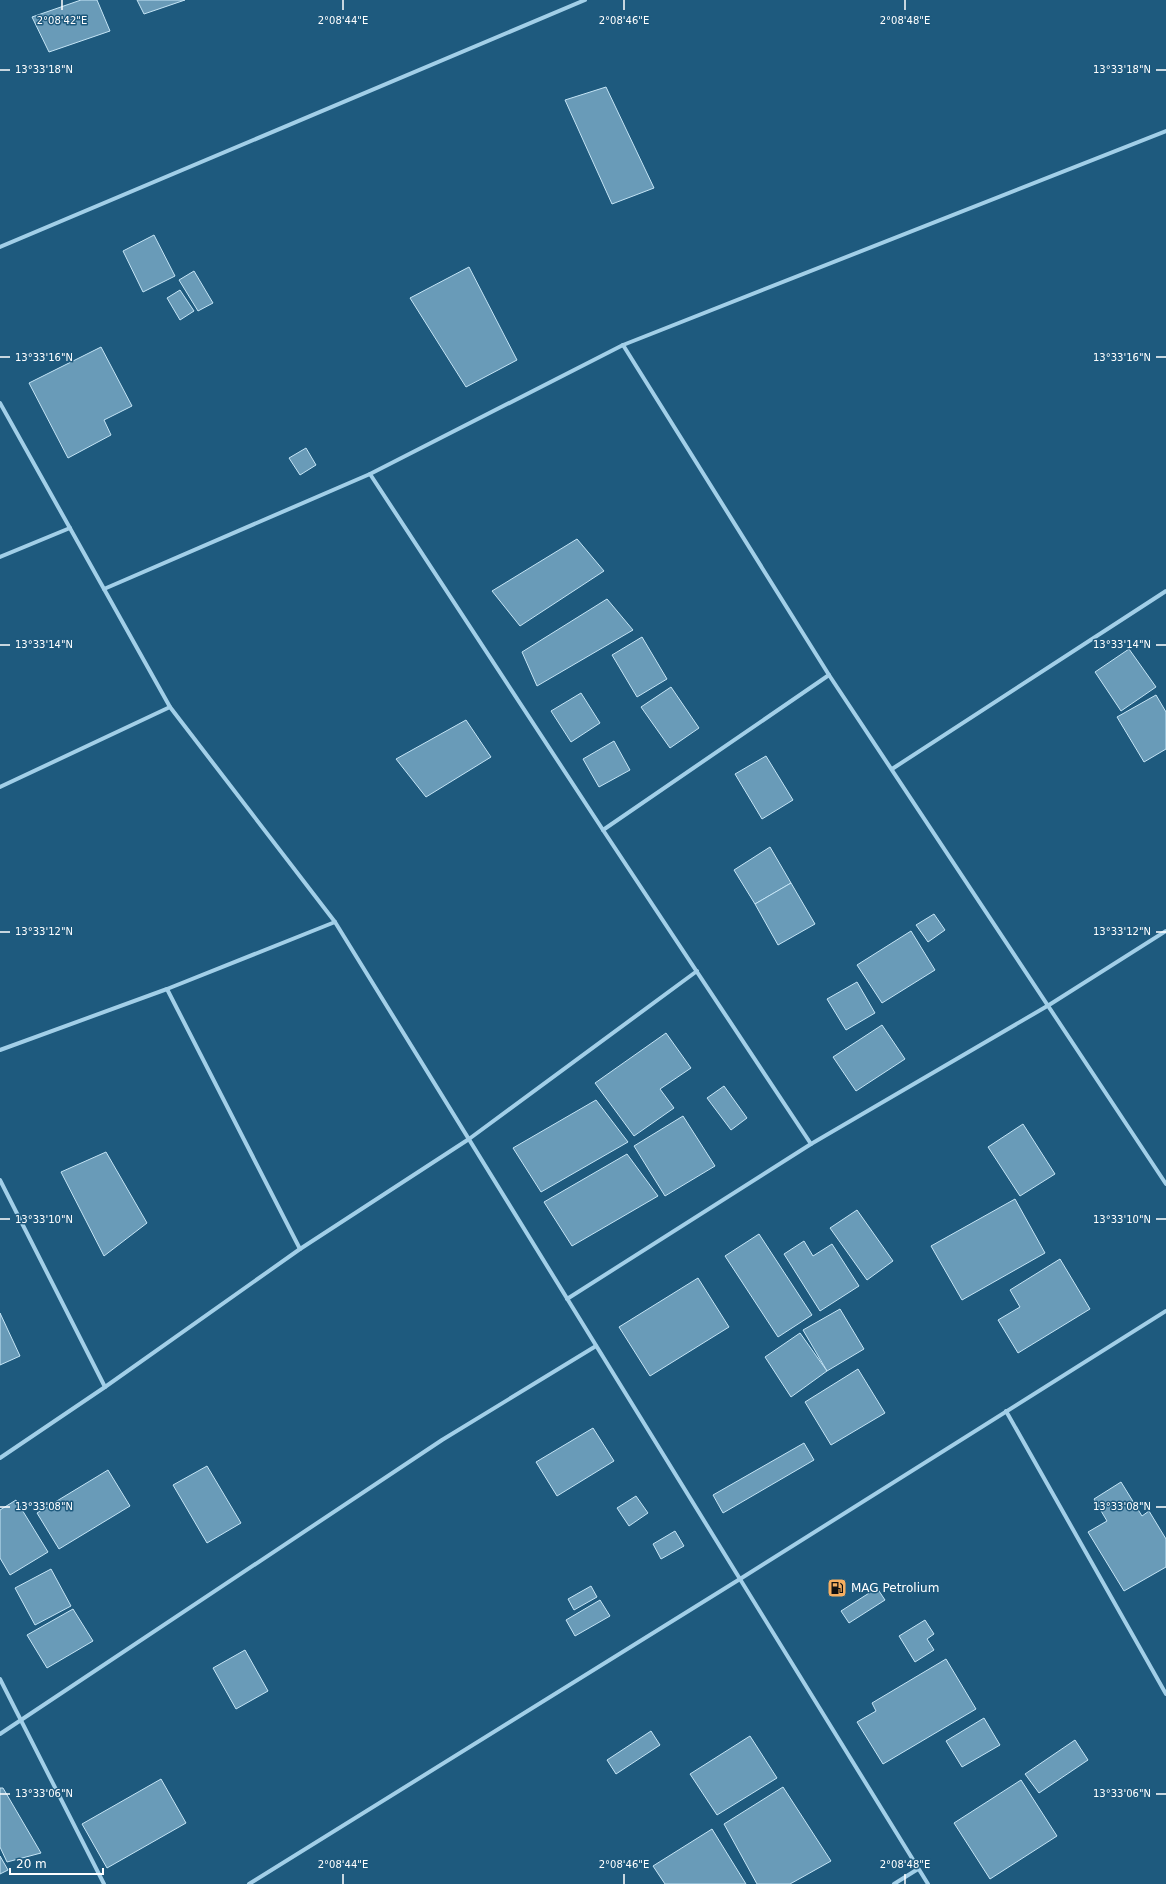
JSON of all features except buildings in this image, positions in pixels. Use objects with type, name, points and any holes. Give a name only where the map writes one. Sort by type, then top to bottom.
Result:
[{"type":"street","points":[[0,247],[585,0]]},
{"type":"street","points":[[104,589],[370,474],[623,346],[1166,131]]},
{"type":"street","points":[[623,346],[829,676],[1166,1184]]},
{"type":"street","points":[[0,403],[170,707],[335,922],[928,1884]]},
{"type":"street","points":[[370,474],[811,1144]]},
{"type":"street","points":[[0,557],[70,528]]},
{"type":"street","points":[[892,769],[1166,590]]},
{"type":"street","points":[[603,830],[829,676]]},
{"type":"street","points":[[0,787],[170,707]]},
{"type":"street","points":[[0,1050],[167,989],[335,922]]},
{"type":"street","points":[[567,1299],[811,1144],[1048,1005],[1166,931]]},
{"type":"street","points":[[0,1458],[105,1387],[300,1249],[469,1139],[697,971]]},
{"type":"street","points":[[167,989],[300,1249]]},
{"type":"street","points":[[0,1180],[105,1387]]},
{"type":"street","points":[[249,1884],[740,1579],[1166,1311]]},
{"type":"street","points":[[0,1734],[442,1440],[596,1346]]},
{"type":"street","points":[[1006,1412],[1166,1694]]},
{"type":"street","points":[[0,1679],[104,1884]]},
{"type":"street","points":[[894,1884],[918,1869]]},
{"type":"place","name":"MAG Petrolium","points":[[837,1588]]}]
